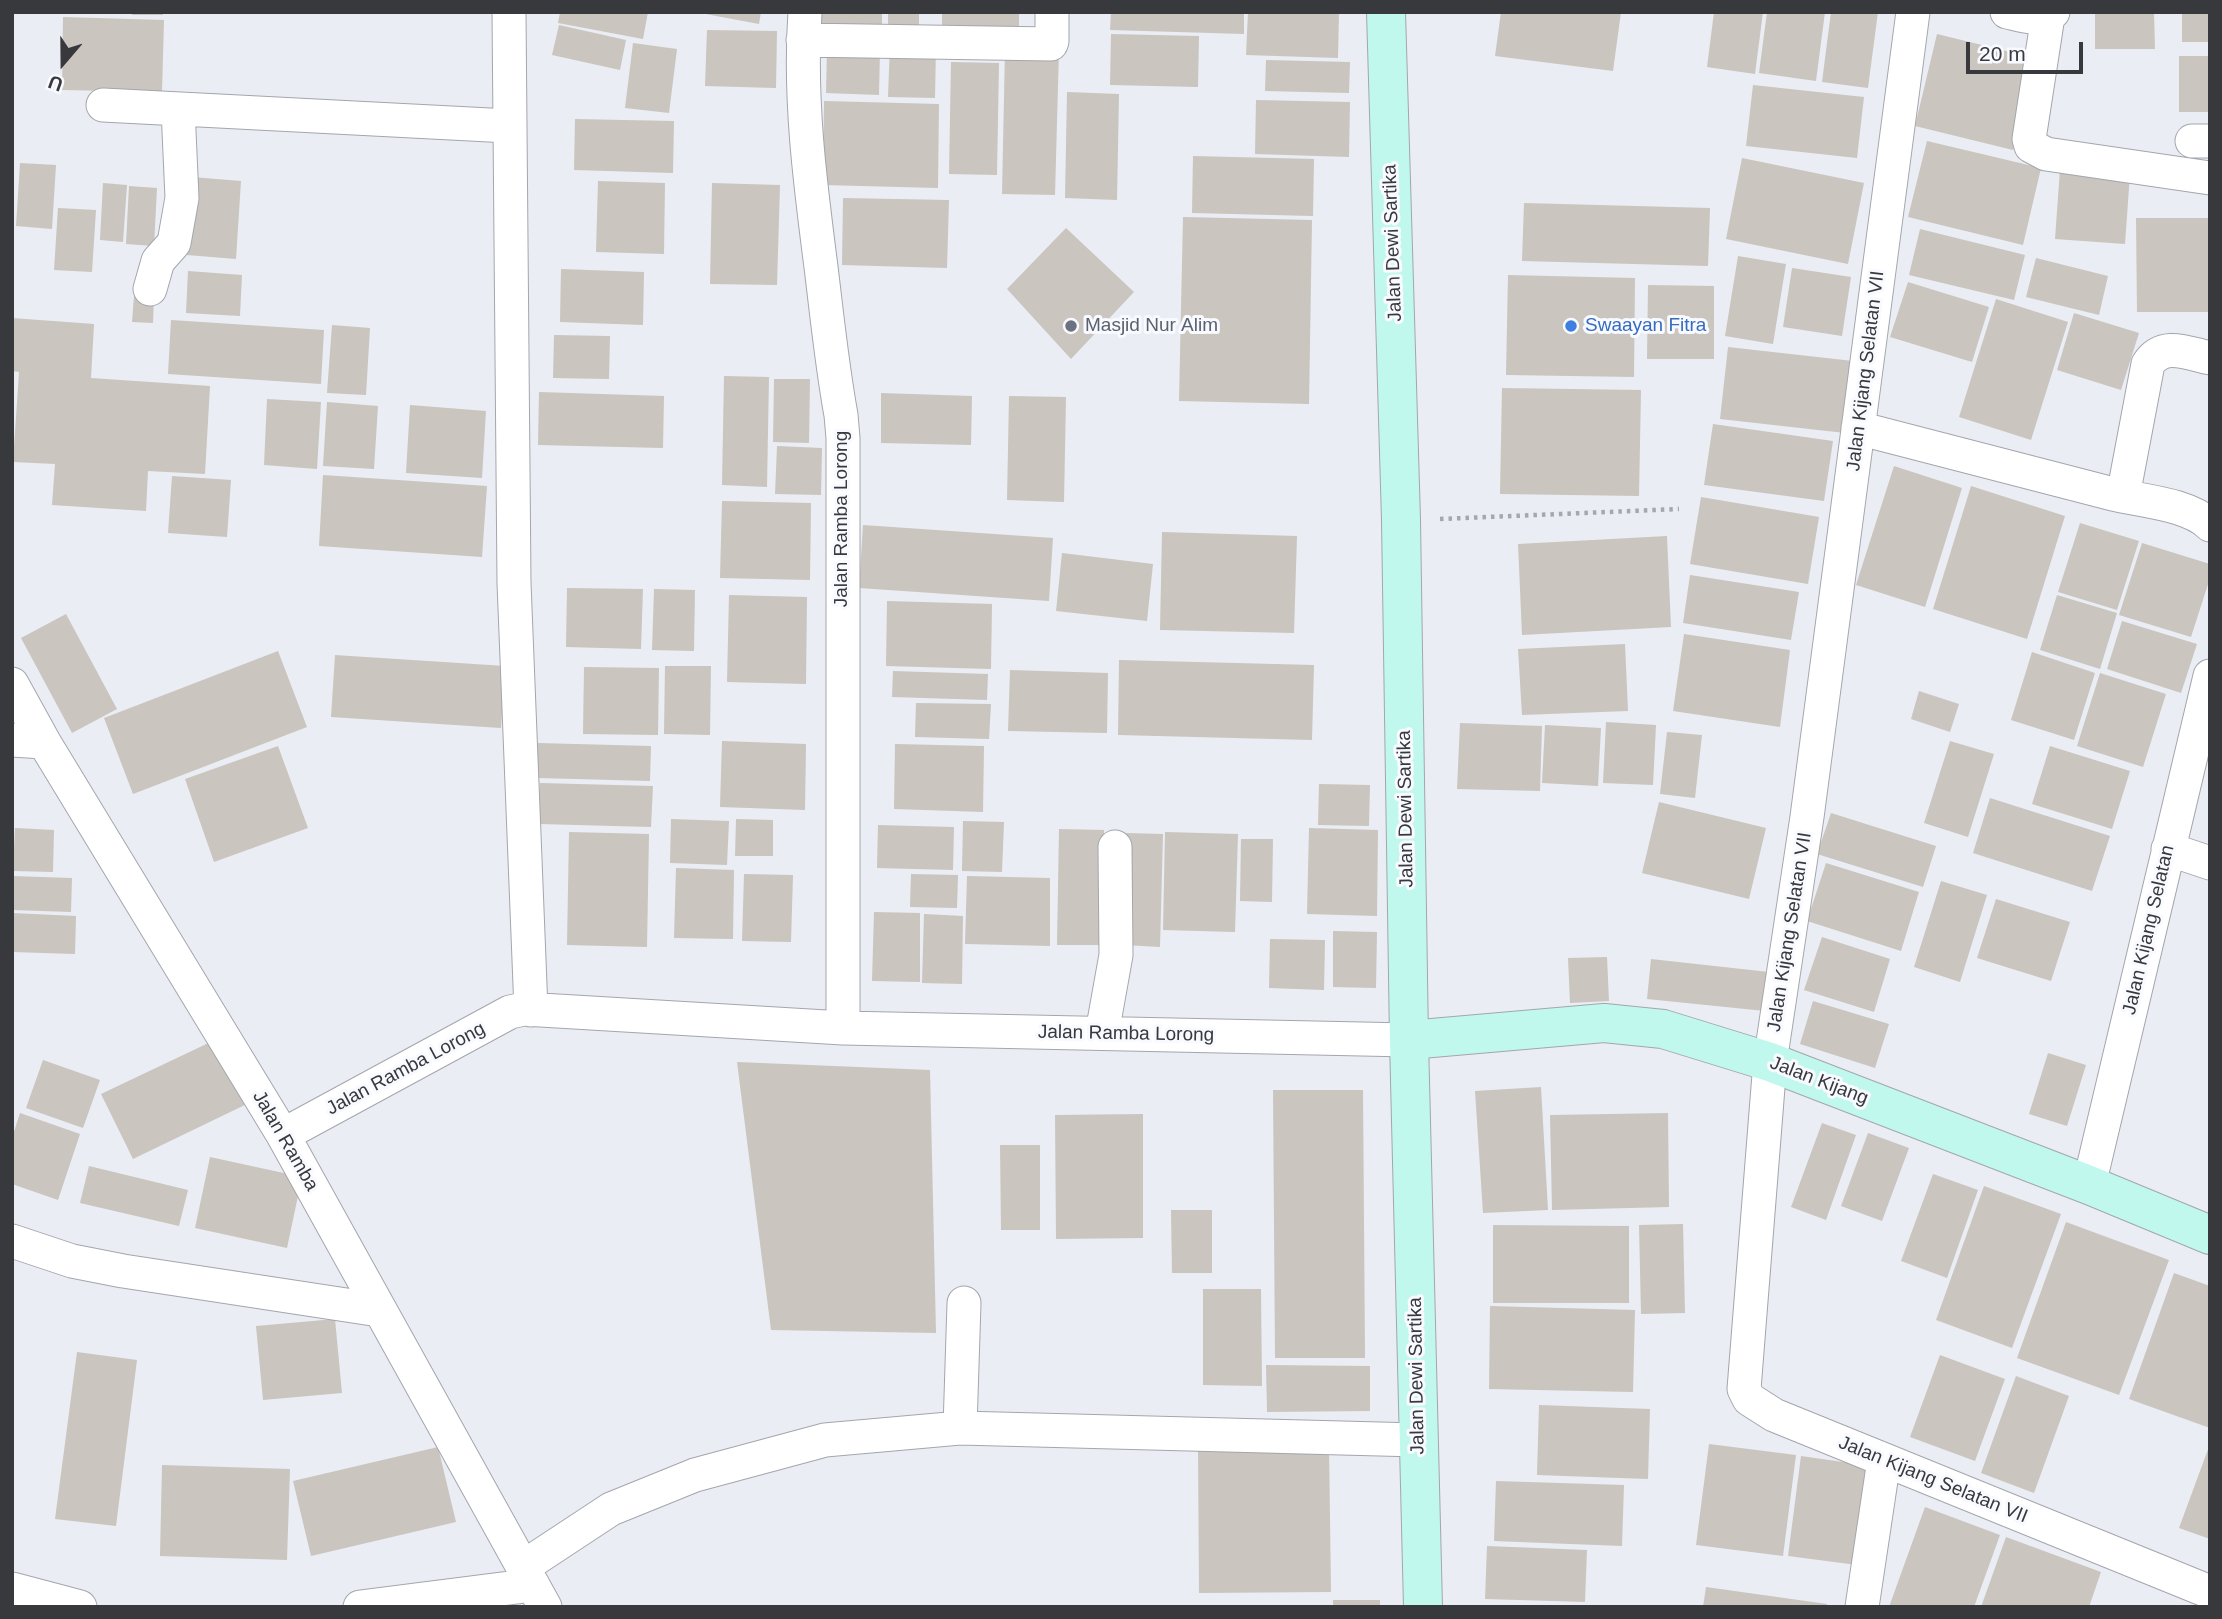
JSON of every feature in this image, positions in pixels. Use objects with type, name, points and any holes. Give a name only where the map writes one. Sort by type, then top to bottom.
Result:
[{"type":"main road","name":"Jalan Dewi Sartika","points":[[1386,12],[1401,520],[1409,1040],[1423,1607]]},
{"type":"main road","name":"Jalan Kijang","points":[[1409,1040],[1604,1023],[1663,1030],[1770,1062],[2089,1185],[2210,1235]]},
{"type":"street","points":[[509,12],[514,583],[531,1010]]},
{"type":"street","points":[[804,26],[884,40],[1048,44],[1052,41],[1052,12]]},
{"type":"street","name":"Jalan Kijang Selatan VII","points":[[1913,12],[1807,817],[1770,1062],[1744,1389],[1749,1399],[1774,1415],[2210,1592]]},
{"type":"street","points":[[2007,12],[2032,17],[2051,14],[2029,139],[2031,146],[2046,154],[2210,178]]},
{"type":"street","name":"Jalan Ramba Lorong","points":[[804,26],[804,110],[812,199],[843,438],[843,1028]]},
{"type":"street","points":[[103,105],[509,126]]},
{"type":"street","points":[[150,289],[158,261],[174,243],[182,198],[178,109]]},
{"type":"street","points":[[2123,496],[2148,364],[2157,353],[2164,351],[2210,358]]},
{"type":"street","points":[[1858,428],[2176,508],[2197,516],[2210,525]]},
{"type":"street","name":"Jalan Kijang Selatan","points":[[2089,1185],[2210,676]]},
{"type":"street","name":"Jalan Ramba","points":[[12,684],[28,741],[283,1135],[534,1586]]},
{"type":"street","points":[[1102,1033],[1116,955],[1115,847]]},
{"type":"street","points":[[2168,849],[2210,863]]},
{"type":"street","name":"Jalan Ramba Lorong","points":[[283,1135],[510,1013],[531,1010],[843,1028],[1409,1040]]},
{"type":"street","points":[[12,1241],[72,1261],[110,1269],[379,1310]]},
{"type":"street","points":[[960,1428],[964,1303]]},
{"type":"street","points":[[360,1607],[534,1586],[611,1509],[695,1475],[825,1440],[960,1428],[1418,1440]]},
{"type":"street","points":[[1863,1607],[1884,1460]]},
{"type":"street","points":[[12,1589],[80,1607]]},
{"type":"path","points":[[1401,520],[1679,509]]},
{"type":"building","points":[[132,12],[163,12],[163,15],[132,15]]},
{"type":"building","points":[[560,12],[648,12],[643,39],[558,23]]},
{"type":"building","points":[[695,12],[761,12],[759,24]]},
{"type":"building","points":[[817,12],[882,12],[882,32],[817,31]]},
{"type":"building","points":[[888,12],[919,12],[919,30],[888,30]]},
{"type":"building","points":[[942,12],[1019,12],[1019,30],[942,28]]},
{"type":"building","points":[[1111,12],[1244,12],[1244,34],[1110,30]]},
{"type":"building","points":[[1248,12],[1339,12],[1338,58],[1246,55]]},
{"type":"building","points":[[1501,12],[1621,12],[1613,71],[1495,56]]},
{"type":"building","points":[[1714,12],[1763,12],[1755,74],[1707,67]]},
{"type":"building","points":[[1767,12],[1825,12],[1816,81],[1759,73]]},
{"type":"building","points":[[1831,12],[1878,12],[1868,88],[1822,82]]},
{"type":"building","points":[[2095,12],[2154,12],[2155,49],[2095,49]]},
{"type":"building","points":[[2182,12],[2210,12],[2210,42],[2182,42]]},
{"type":"building","points":[[63,17],[164,20],[162,92],[62,90]]},
{"type":"building","points":[[559,25],[626,40],[620,70],[552,55]]},
{"type":"building","points":[[707,30],[777,31],[776,88],[705,86]]},
{"type":"building","points":[[1111,34],[1199,36],[1198,87],[1110,85]]},
{"type":"building","points":[[1937,34],[2035,58],[2013,150],[1915,126]]},
{"type":"building","points":[[633,43],[677,49],[669,113],[625,108]]},
{"type":"building","points":[[890,44],[936,45],[935,98],[888,97]]},
{"type":"building","points":[[827,48],[880,50],[879,95],[826,93]]},
{"type":"building","points":[[1005,49],[1059,50],[1055,195],[1002,194]]},
{"type":"building","points":[[2179,56],[2210,56],[2210,112],[2179,112]]},
{"type":"building","points":[[1266,60],[1350,62],[1349,93],[1265,91]]},
{"type":"building","points":[[951,62],[999,63],[997,175],[949,174]]},
{"type":"building","points":[[1753,85],[1864,97],[1857,158],[1746,146]]},
{"type":"building","points":[[1067,92],[1119,94],[1117,200],[1065,198]]},
{"type":"building","points":[[1256,100],[1350,102],[1349,157],[1255,154]]},
{"type":"building","points":[[824,101],[939,104],[938,188],[823,185]]},
{"type":"building","points":[[575,119],[674,121],[673,173],[574,170]]},
{"type":"building","points":[[1927,141],[2041,168],[2023,245],[1908,217]]},
{"type":"building","points":[[1193,156],[1314,159],[1313,216],[1192,213]]},
{"type":"building","points":[[1742,158],[1864,183],[1848,264],[1726,239]]},
{"type":"building","points":[[20,163],[56,165],[52,229],[16,226]]},
{"type":"building","points":[[2060,169],[2130,174],[2125,244],[2055,239]]},
{"type":"building","points":[[192,177],[241,181],[236,259],[187,255]]},
{"type":"building","points":[[598,181],[665,183],[664,254],[596,252]]},
{"type":"building","points":[[103,183],[127,185],[123,242],[100,240]]},
{"type":"building","points":[[712,183],[780,185],[777,285],[710,284]]},
{"type":"building","points":[[129,186],[157,188],[154,246],[126,244]]},
{"type":"building","points":[[843,198],[949,200],[947,268],[842,265]]},
{"type":"building","points":[[1524,203],[1710,208],[1708,266],[1522,261]]},
{"type":"building","points":[[58,208],[96,210],[92,272],[54,270]]},
{"type":"building","points":[[1183,217],[1312,220],[1309,404],[1179,401]]},
{"type":"building","points":[[2136,218],[2210,218],[2210,312],[2137,312]]},
{"type":"building","name":"Masjid Nur Alim","points":[[1066,228],[1134,292],[1071,359],[1007,289]]},
{"type":"building","points":[[1920,229],[2025,255],[2014,300],[1909,275]]},
{"type":"building","points":[[1738,256],[1786,264],[1773,344],[1725,336]]},
{"type":"building","points":[[2036,258],[2108,276],[2099,315],[2026,297]]},
{"type":"building","points":[[1792,268],[1851,277],[1842,336],[1783,327]]},
{"type":"building","points":[[561,269],[644,272],[643,325],[560,322]]},
{"type":"building","points":[[188,271],[242,275],[240,316],[186,313]]},
{"type":"building","name":"Swaayan Fitra","points":[[1508,275],[1635,278],[1634,377],[1506,375]]},
{"type":"building","points":[[1908,282],[1989,307],[1972,362],[1890,337]]},
{"type":"building","points":[[1648,285],[1714,286],[1714,359],[1647,359]]},
{"type":"building","points":[[134,296],[154,297],[153,323],[132,322]]},
{"type":"building","points":[[1996,299],[2068,322],[2031,440],[1959,417]]},
{"type":"building","points":[[2074,313],[2139,333],[2121,390],[2057,370]]},
{"type":"building","points":[[12,318],[94,324],[91,378],[210,386],[205,474],[148,471],[146,511],[52,505],[55,464],[13,462],[19,372],[12,371]]},
{"type":"building","points":[[171,320],[324,330],[321,384],[168,374]]},
{"type":"building","points":[[332,325],[370,328],[366,395],[327,393]]},
{"type":"building","points":[[554,335],[610,336],[609,379],[553,378]]},
{"type":"building","points":[[1728,347],[1853,361],[1845,433],[1720,419]]},
{"type":"building","points":[[724,376],[769,377],[767,487],[722,485]]},
{"type":"building","points":[[774,379],[810,379],[809,443],[773,442]]},
{"type":"building","points":[[1502,388],[1641,390],[1639,496],[1500,494]]},
{"type":"building","points":[[539,392],[664,396],[663,448],[538,445]]},
{"type":"building","points":[[881,393],[972,396],[971,445],[881,443]]},
{"type":"building","points":[[1009,396],[1066,397],[1064,502],[1007,500]]},
{"type":"building","points":[[267,399],[321,402],[317,469],[264,465]]},
{"type":"building","points":[[327,402],[378,406],[374,469],[323,466]]},
{"type":"building","points":[[410,405],[486,411],[482,478],[406,473]]},
{"type":"building","points":[[1713,424],[1833,441],[1824,501],[1704,485]]},
{"type":"building","points":[[777,446],[822,448],[821,495],[775,494]]},
{"type":"building","points":[[1894,466],[1962,488],[1925,607],[1856,585]]},
{"type":"building","points":[[323,475],[487,486],[482,557],[319,546]]},
{"type":"building","points":[[172,476],[231,480],[227,537],[168,533]]},
{"type":"building","points":[[1971,486],[2065,516],[2027,639],[1933,609]]},
{"type":"building","points":[[1701,497],[1819,517],[1808,584],[1690,564]]},
{"type":"building","points":[[722,501],[811,503],[810,580],[720,578]]},
{"type":"building","points":[[2080,523],[2139,541],[2117,610],[2058,592]]},
{"type":"building","points":[[863,525],[1053,538],[1049,601],[859,588]]},
{"type":"building","points":[[1162,532],[1297,536],[1294,633],[1160,630]]},
{"type":"building","points":[[1667,536],[1671,627],[1522,635],[1518,544]]},
{"type":"building","points":[[2142,543],[2210,564],[2210,578],[2191,637],[2119,615]]},
{"type":"building","points":[[1062,553],[1153,564],[1147,621],[1056,611]]},
{"type":"building","points":[[1690,575],[1799,592],[1791,640],[1683,623]]},
{"type":"building","points":[[567,588],[643,589],[641,649],[566,647]]},
{"type":"building","points":[[654,589],[695,590],[694,651],[652,650]]},
{"type":"building","points":[[729,595],[807,597],[806,684],[727,682]]},
{"type":"building","points":[[2057,595],[2117,613],[2100,669],[2040,650]]},
{"type":"building","points":[[887,601],[992,604],[991,669],[886,666]]},
{"type":"building","points":[[66,614],[117,709],[72,733],[21,638]]},
{"type":"building","points":[[2122,621],[2197,644],[2181,693],[2107,669]]},
{"type":"building","points":[[1684,634],[1790,650],[1780,727],[1673,711]]},
{"type":"building","points":[[1625,644],[1628,711],[1522,715],[1518,649]]},
{"type":"building","points":[[278,651],[307,727],[133,794],[104,718]]},
{"type":"building","points":[[2032,652],[2095,673],[2074,740],[2011,720]]},
{"type":"building","points":[[335,655],[505,666],[501,728],[331,717]]},
{"type":"building","points":[[1119,660],[1314,665],[1312,740],[1118,735]]},
{"type":"building","points":[[665,666],[711,666],[710,735],[664,734]]},
{"type":"building","points":[[584,667],[659,668],[658,735],[583,734]]},
{"type":"building","points":[[1010,670],[1108,673],[1107,733],[1008,731]]},
{"type":"building","points":[[893,671],[988,674],[987,700],[892,697]]},
{"type":"building","points":[[2100,673],[2166,694],[2143,767],[2077,746]]},
{"type":"building","points":[[1919,691],[1959,704],[1950,732],[1911,719]]},
{"type":"building","points":[[916,703],[991,704],[989,739],[915,737]]},
{"type":"building","points":[[1606,722],[1656,725],[1653,785],[1603,783]]},
{"type":"building","points":[[1460,723],[1542,726],[1540,791],[1457,789]]},
{"type":"building","points":[[1545,725],[1601,728],[1598,786],[1542,783]]},
{"type":"building","points":[[1667,732],[1702,735],[1695,798],[1660,794]]},
{"type":"building","points":[[722,741],[806,744],[805,810],[720,807]]},
{"type":"building","points":[[1950,741],[1994,754],[1968,837],[1924,823]]},
{"type":"building","points":[[538,743],[651,746],[650,781],[538,778]]},
{"type":"building","points":[[895,744],[984,746],[983,812],[894,809]]},
{"type":"building","points":[[278,746],[308,828],[214,862],[185,779]]},
{"type":"building","points":[[2050,746],[2130,771],[2112,829],[2032,804]]},
{"type":"building","points":[[540,783],[653,786],[651,827],[539,824]]},
{"type":"building","points":[[1319,784],[1370,785],[1369,826],[1318,825]]},
{"type":"building","points":[[1990,798],[2110,836],[2092,891],[1973,853]]},
{"type":"building","points":[[1659,802],[1766,828],[1749,899],[1642,873]]},
{"type":"building","points":[[1831,813],[1936,846],[1923,887],[1817,854]]},
{"type":"building","points":[[671,819],[729,821],[727,865],[670,863]]},
{"type":"building","points":[[736,819],[773,820],[773,856],[735,856]]},
{"type":"building","points":[[963,821],[1004,822],[1002,872],[962,871]]},
{"type":"building","points":[[878,825],[954,827],[953,870],[877,868]]},
{"type":"building","points":[[15,828],[54,830],[53,872],[13,871]]},
{"type":"building","points":[[1309,828],[1378,830],[1377,916],[1307,914]]},
{"type":"building","points":[[1059,829],[1104,830],[1102,945],[1057,945]]},
{"type":"building","points":[[569,832],[649,834],[647,947],[567,945]]},
{"type":"building","points":[[1165,832],[1238,834],[1235,932],[1163,930]]},
{"type":"building","points":[[1126,833],[1163,834],[1160,947],[1124,945]]},
{"type":"building","points":[[1241,839],[1273,839],[1272,902],[1240,901]]},
{"type":"building","points":[[1826,863],[1919,892],[1901,951],[1807,921]]},
{"type":"building","points":[[676,868],[734,870],[733,939],[674,938]]},
{"type":"building","points":[[744,874],[793,875],[791,942],[742,941]]},
{"type":"building","points":[[911,874],[958,875],[957,908],[910,907]]},
{"type":"building","points":[[12,876],[72,878],[71,912],[12,910]]},
{"type":"building","points":[[967,876],[1050,878],[1050,946],[965,944]]},
{"type":"building","points":[[1941,881],[1987,895],[1960,982],[1914,967]]},
{"type":"building","points":[[1996,899],[2070,922],[2051,981],[1977,958]]},
{"type":"building","points":[[874,912],[920,913],[920,982],[872,981]]},
{"type":"building","points":[[12,913],[76,916],[75,954],[12,952]]},
{"type":"building","points":[[924,914],[963,916],[962,984],[922,983]]},
{"type":"building","points":[[1333,931],[1377,932],[1376,988],[1333,987]]},
{"type":"building","points":[[1822,937],[1890,959],[1874,1012],[1804,990]]},
{"type":"building","points":[[1270,939],[1325,940],[1324,990],[1269,988]]},
{"type":"building","points":[[1607,957],[1609,1001],[1570,1003],[1568,958]]},
{"type":"building","points":[[1651,959],[1769,972],[1765,1011],[1647,999]]},
{"type":"building","points":[[1813,1001],[1889,1024],[1875,1068],[1800,1044]]},
{"type":"building","points":[[219,1038],[251,1102],[133,1159],[101,1094]]},
{"type":"building","points":[[2048,1053],[2086,1065],[2067,1126],[2029,1114]]},
{"type":"building","points":[[43,1060],[100,1080],[83,1128],[26,1108]]},
{"type":"building","points":[[737,1062],[930,1070],[936,1333],[771,1330]]},
{"type":"building","points":[[1541,1087],[1548,1210],[1483,1213],[1475,1091]]},
{"type":"building","points":[[1273,1090],[1363,1090],[1365,1358],[1275,1358]]},
{"type":"building","points":[[20,1113],[80,1134],[58,1200],[12,1184],[12,1138]]},
{"type":"building","points":[[1668,1113],[1669,1207],[1552,1210],[1550,1115]]},
{"type":"building","points":[[1143,1114],[1143,1238],[1056,1239],[1055,1115]]},
{"type":"building","points":[[1822,1123],[1856,1135],[1826,1220],[1791,1207]]},
{"type":"building","points":[[1868,1133],[1909,1148],[1882,1221],[1841,1206]]},
{"type":"building","points":[[1000,1145],[1040,1145],[1040,1230],[1001,1230]]},
{"type":"building","points":[[210,1157],[302,1177],[287,1248],[195,1228]]},
{"type":"building","points":[[89,1166],[188,1190],[179,1226],[80,1203]]},
{"type":"building","points":[[1933,1174],[1978,1190],[1947,1278],[1901,1261]]},
{"type":"building","points":[[1984,1186],[2061,1214],[2012,1348],[1936,1320]]},
{"type":"building","points":[[1171,1210],[1212,1210],[1212,1273],[1172,1273]]},
{"type":"building","points":[[2066,1222],[2169,1260],[2119,1395],[2017,1358]]},
{"type":"building","points":[[1683,1224],[1685,1313],[1641,1314],[1639,1225]]},
{"type":"building","points":[[1493,1225],[1629,1226],[1629,1303],[1493,1303]]},
{"type":"building","points":[[2174,1273],[2210,1286],[2210,1428],[2129,1399]]},
{"type":"building","points":[[1203,1289],[1261,1289],[1262,1386],[1203,1385]]},
{"type":"building","points":[[1490,1306],[1635,1310],[1633,1392],[1489,1389]]},
{"type":"building","points":[[335,1319],[342,1393],[263,1400],[256,1326]]},
{"type":"building","points":[[77,1352],[137,1360],[116,1526],[55,1519]]},
{"type":"building","points":[[1940,1355],[2005,1379],[1975,1461],[1910,1437]]},
{"type":"building","points":[[1266,1365],[1370,1366],[1370,1411],[1267,1412]]},
{"type":"building","points":[[2016,1376],[2069,1396],[2034,1493],[1981,1473]]},
{"type":"building","points":[[1539,1405],[1650,1409],[1648,1479],[1537,1475]]},
{"type":"building","points":[[1709,1444],[1796,1455],[1783,1556],[1696,1545]]},
{"type":"building","points":[[2210,1444],[2210,1539],[2179,1528]]},
{"type":"building","points":[[1198,1445],[1329,1445],[1331,1592],[1199,1593]]},
{"type":"building","points":[[438,1447],[456,1522],[311,1556],[293,1481]]},
{"type":"building","points":[[1801,1456],[1871,1466],[1857,1565],[1788,1556]]},
{"type":"building","points":[[162,1465],[290,1469],[287,1560],[160,1556]]},
{"type":"building","points":[[1496,1481],[1624,1485],[1622,1546],[1494,1541]]},
{"type":"building","points":[[1925,1507],[2000,1535],[1974,1607],[1889,1607]]},
{"type":"building","points":[[2006,1537],[2101,1572],[2089,1607],[1981,1607]]},
{"type":"building","points":[[1487,1546],[1587,1550],[1585,1602],[1485,1599]]},
{"type":"building","points":[[1706,1587],[1827,1604],[1827,1607],[1703,1607]]},
{"type":"building","points":[[1333,1600],[1380,1600],[1380,1607],[1333,1607]]},
{"type":"place","name":"Masjid Nur Alim","points":[[1071,326]]},
{"type":"place","name":"Swaayan Fitra","points":[[1571,326]]}]
